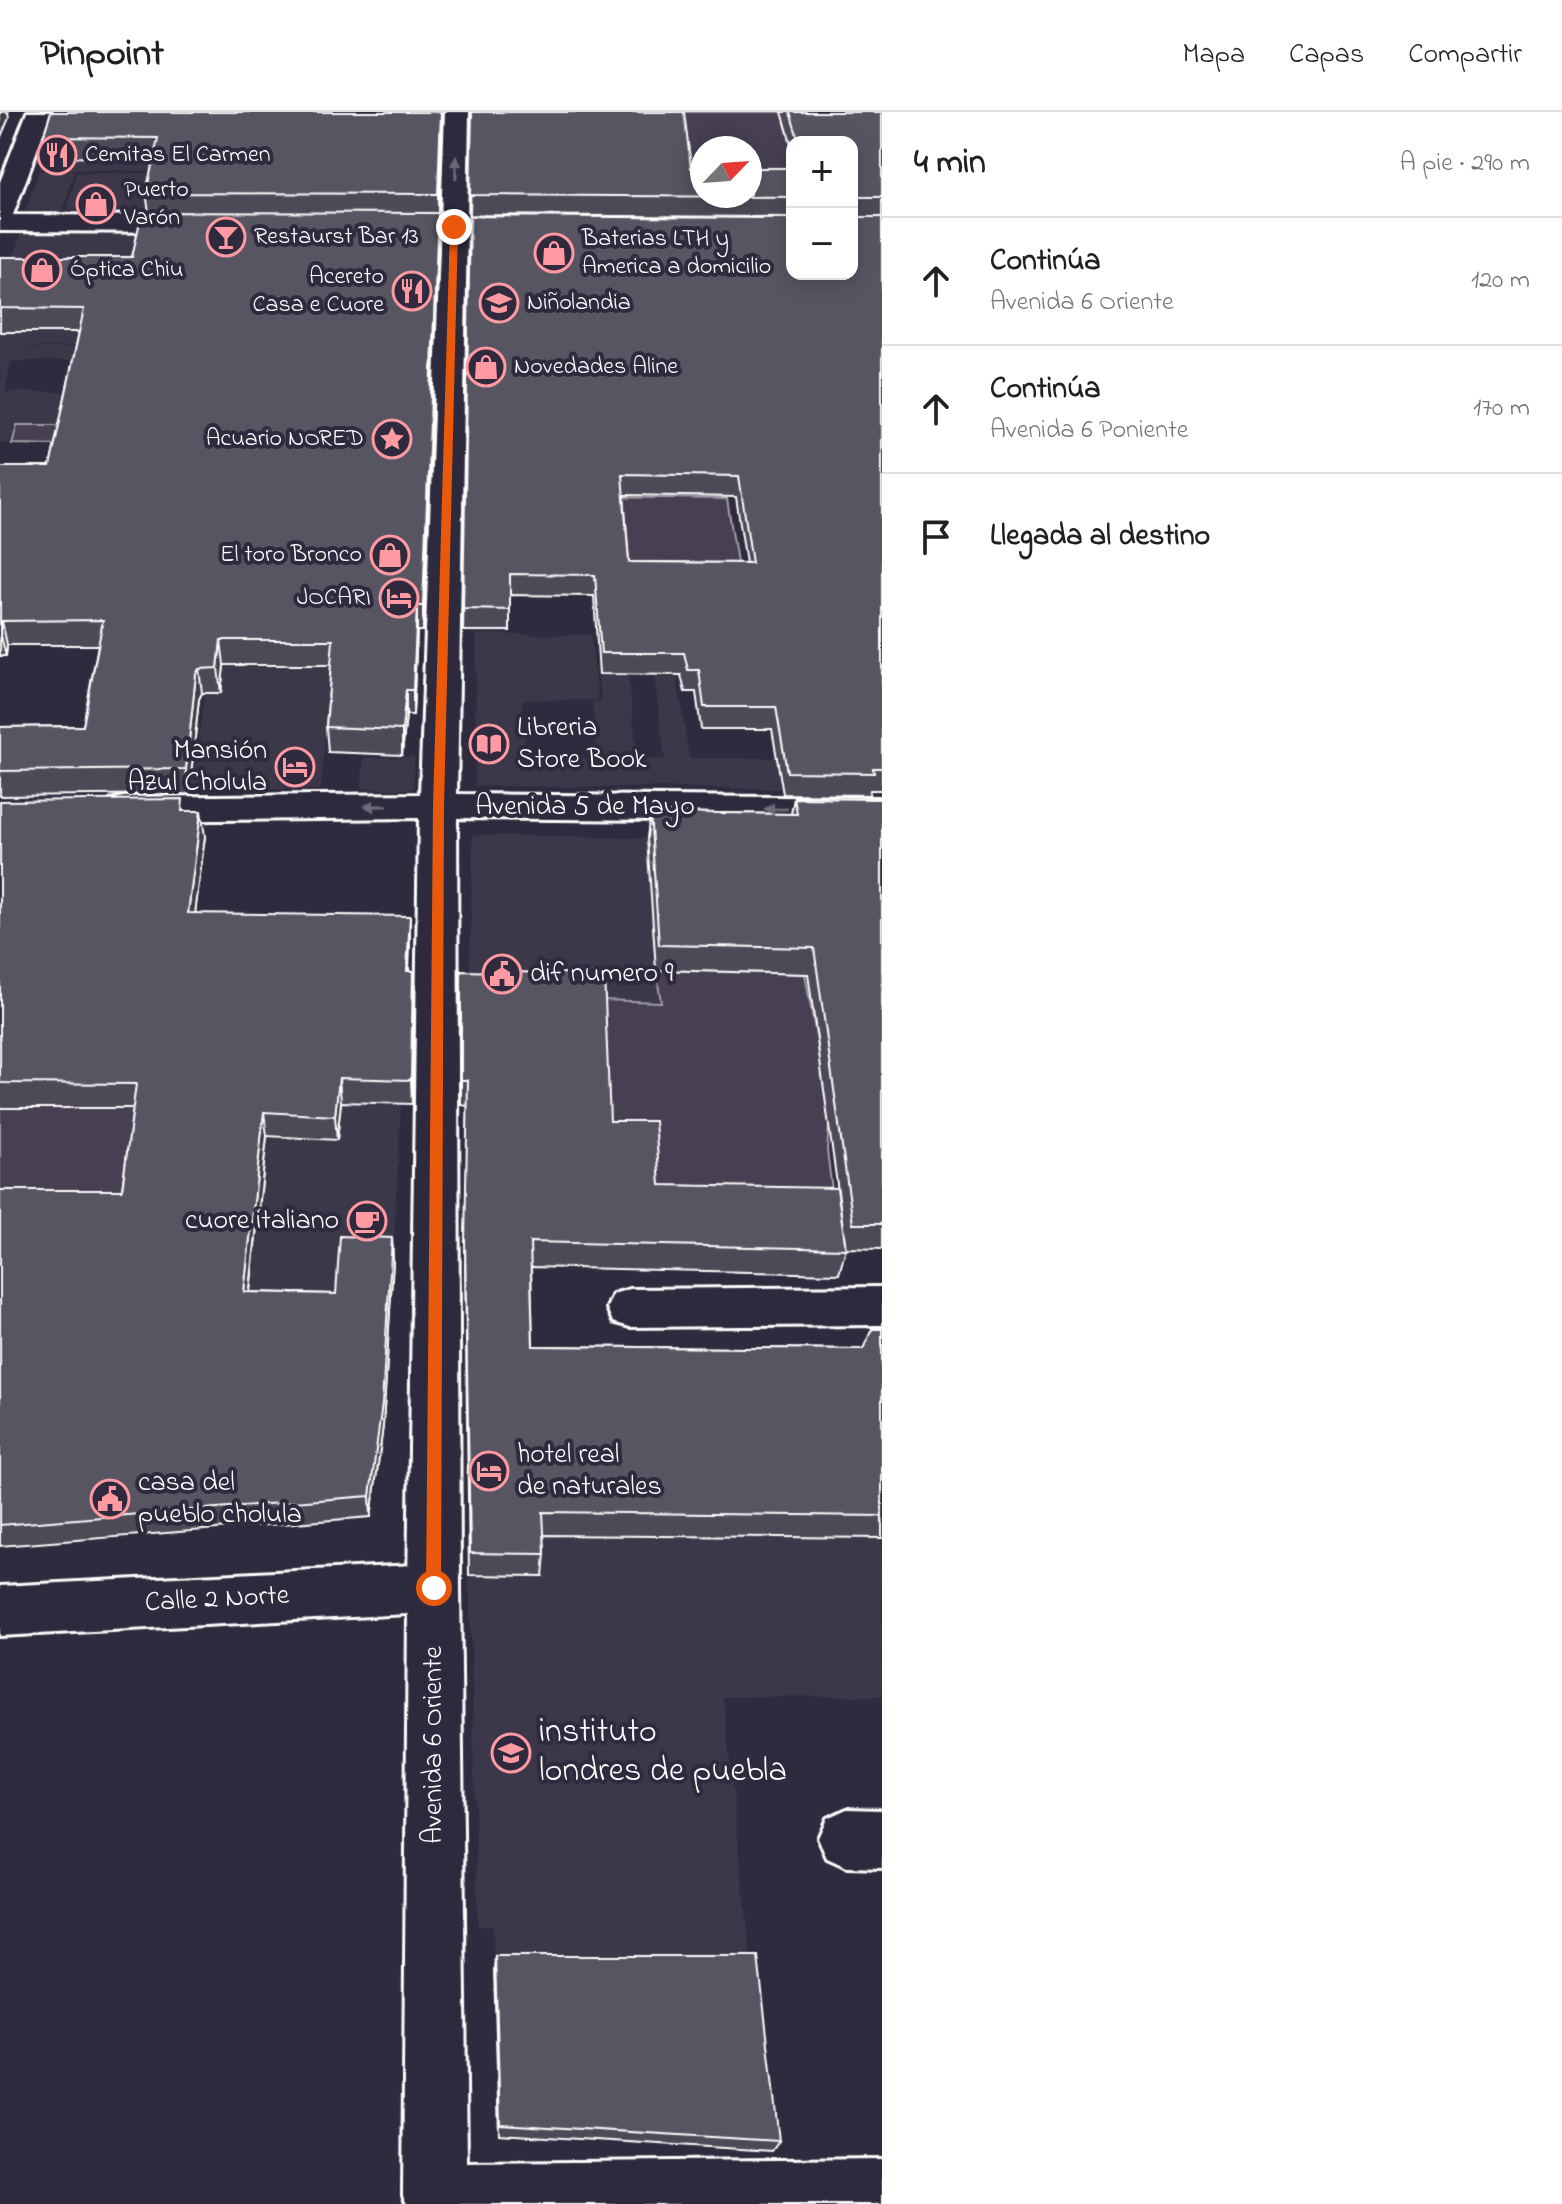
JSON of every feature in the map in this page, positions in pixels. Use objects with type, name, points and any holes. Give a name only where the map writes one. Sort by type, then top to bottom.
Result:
[{"type":"street","points":[[0,215],[39,112]]},
{"type":"street","name":"Avenida 6 Oriente","points":[[435,2200],[438,806],[468,227],[457,112]]},
{"type":"street","points":[[0,223],[219,225]]},
{"type":"street","points":[[423,226],[468,227]]},
{"type":"street","name":"Avenida 5 de Mayo","points":[[94,810],[438,806],[882,810]]},
{"type":"street","points":[[630,1308],[882,1306]]},
{"type":"street","name":"Calle 2 Norte","points":[[0,1611],[434,1588]]},
{"type":"street","points":[[435,2200],[882,2191]]},
{"type":"shaded area","points":[[683,112],[860,112],[864,123],[785,123],[788,136],[786,136],[786,170],[762,170],[762,136],[690,136],[690,157]]},
{"type":"shaded area","points":[[43,158],[158,159],[155,171],[39,169]]},
{"type":"shaded area","points":[[39,171],[74,171],[63,211],[25,211]]},
{"type":"shaded area","points":[[76,173],[154,173],[147,210],[67,210]]},
{"type":"shaded area","points":[[174,232],[169,256],[7,279],[21,233]]},
{"type":"shaded area","points":[[89,332],[86,346],[13,348],[74,348],[71,361],[11,361],[5,392],[75,392],[67,424],[16,424],[9,444],[0,443],[0,333]]},
{"type":"shaded area","points":[[17,425],[69,425],[65,445],[12,444]]},
{"type":"shaded area","points":[[606,497],[727,499],[740,581],[573,579]]},
{"type":"shaded area","points":[[476,634],[591,635],[598,700],[522,700],[525,758],[597,758],[592,702],[601,701],[598,676],[628,676],[638,759],[665,759],[654,677],[677,677],[689,758],[775,758],[780,789],[475,786]]},
{"type":"shaded area","points":[[295,655],[330,655],[321,790],[192,788],[204,694],[221,693],[226,657],[259,657],[259,667],[294,667]]},
{"type":"shaded area","points":[[414,757],[414,789],[362,789],[363,758]]},
{"type":"shaded area","points":[[473,835],[647,838],[661,1002],[469,997]]},
{"type":"shaded area","points":[[656,970],[805,974],[830,1115],[827,1150],[835,1215],[656,1210],[608,1146],[601,1000],[661,1002]]},
{"type":"shaded area","points":[[341,1102],[401,1104],[393,1261],[338,1317],[247,1315],[266,1138],[337,1140]]},
{"type":"shaded area","points":[[0,1108],[142,1108],[124,1213],[0,1210]]},
{"type":"shaded area","points":[[541,1534],[882,1538],[882,1696],[723,1697],[752,1969],[494,1970],[493,1925],[478,1927],[469,1575],[542,1576]]},
{"type":"building","points":[[51,112],[441,112],[438,194],[146,193],[158,138],[43,137]]},
{"type":"building","points":[[472,112],[684,112],[690,160],[690,196],[470,195]]},
{"type":"building","points":[[790,112],[882,112],[882,197],[858,197],[858,136],[797,136]]},
{"type":"building","points":[[762,168],[786,168],[786,197],[762,197]]},
{"type":"building","points":[[142,212],[438,213],[423,606],[417,606],[413,690],[406,690],[402,730],[326,727],[333,640],[221,640],[218,668],[199,669],[196,674],[186,769],[0,771],[0,727],[83,726],[103,620],[2,621],[0,632],[0,467],[50,467],[84,309],[0,308],[0,257],[132,257]]},
{"type":"building","points":[[470,216],[786,218],[786,280],[858,280],[858,217],[882,217],[882,768],[873,768],[874,773],[787,772],[776,707],[704,707],[699,670],[688,670],[684,653],[601,653],[595,575],[510,574],[510,610],[463,609]],"holes":[[[622,474],[739,476],[752,563],[629,562]]]},
{"type":"building","points":[[794,798],[881,799],[882,1224],[853,1224],[814,948],[659,945],[650,812],[797,814]]},
{"type":"building","points":[[183,799],[182,811],[201,811],[188,913],[410,916],[407,971],[413,971],[411,1080],[339,1078],[335,1116],[264,1112],[244,1292],[336,1294],[340,1236],[392,1238],[382,1404],[370,1496],[0,1525],[0,1190],[122,1190],[136,1084],[0,1083],[0,801]]},
{"type":"building","points":[[461,971],[604,974],[610,1121],[655,1121],[660,1185],[837,1188],[846,1249],[530,1242],[533,1346],[863,1349],[872,1329],[882,1329],[882,1516],[543,1512],[545,1554],[470,1553],[465,1242],[468,1080],[461,1080]]},
{"type":"building","points":[[495,1956],[758,1956],[779,2141],[500,2124]]},
{"type":"place","name":"Cemitas El Carmen","points":[[57,155]]},
{"type":"place","name":"Puerto Varón","points":[[96,204]]},
{"type":"place","name":"Restaurst Bar 13","points":[[226,237]]},
{"type":"place","name":"Baterias LTH y America a domicilio","points":[[554,253]]},
{"type":"place","name":"Óptica Chiu","points":[[42,270]]},
{"type":"place","name":"Acereto Casa e Cuore","points":[[412,291]]},
{"type":"place","name":"Niñolandia","points":[[499,303]]},
{"type":"place","name":"Novedades Aline","points":[[486,367]]},
{"type":"place","name":"Acuario NORED","points":[[392,439]]},
{"type":"place","name":"El toro Bronco","points":[[390,555]]},
{"type":"place","name":"JOCARI","points":[[399,598]]},
{"type":"place","name":"Libreria Store Book","points":[[489,744]]},
{"type":"place","name":"Mansión Azul Cholula","points":[[295,767]]},
{"type":"place","name":"dif numero 9","points":[[502,974]]},
{"type":"place","name":"cuore italiano","points":[[367,1221]]},
{"type":"place","name":"hotel real de naturales","points":[[489,1471]]},
{"type":"place","name":"casa del pueblo cholula","points":[[110,1499]]},
{"type":"place","name":"instituto londres de puebla","points":[[511,1753]]},
{"type":"route","points":[[434,1588],[438,806],[454,227]]}]
